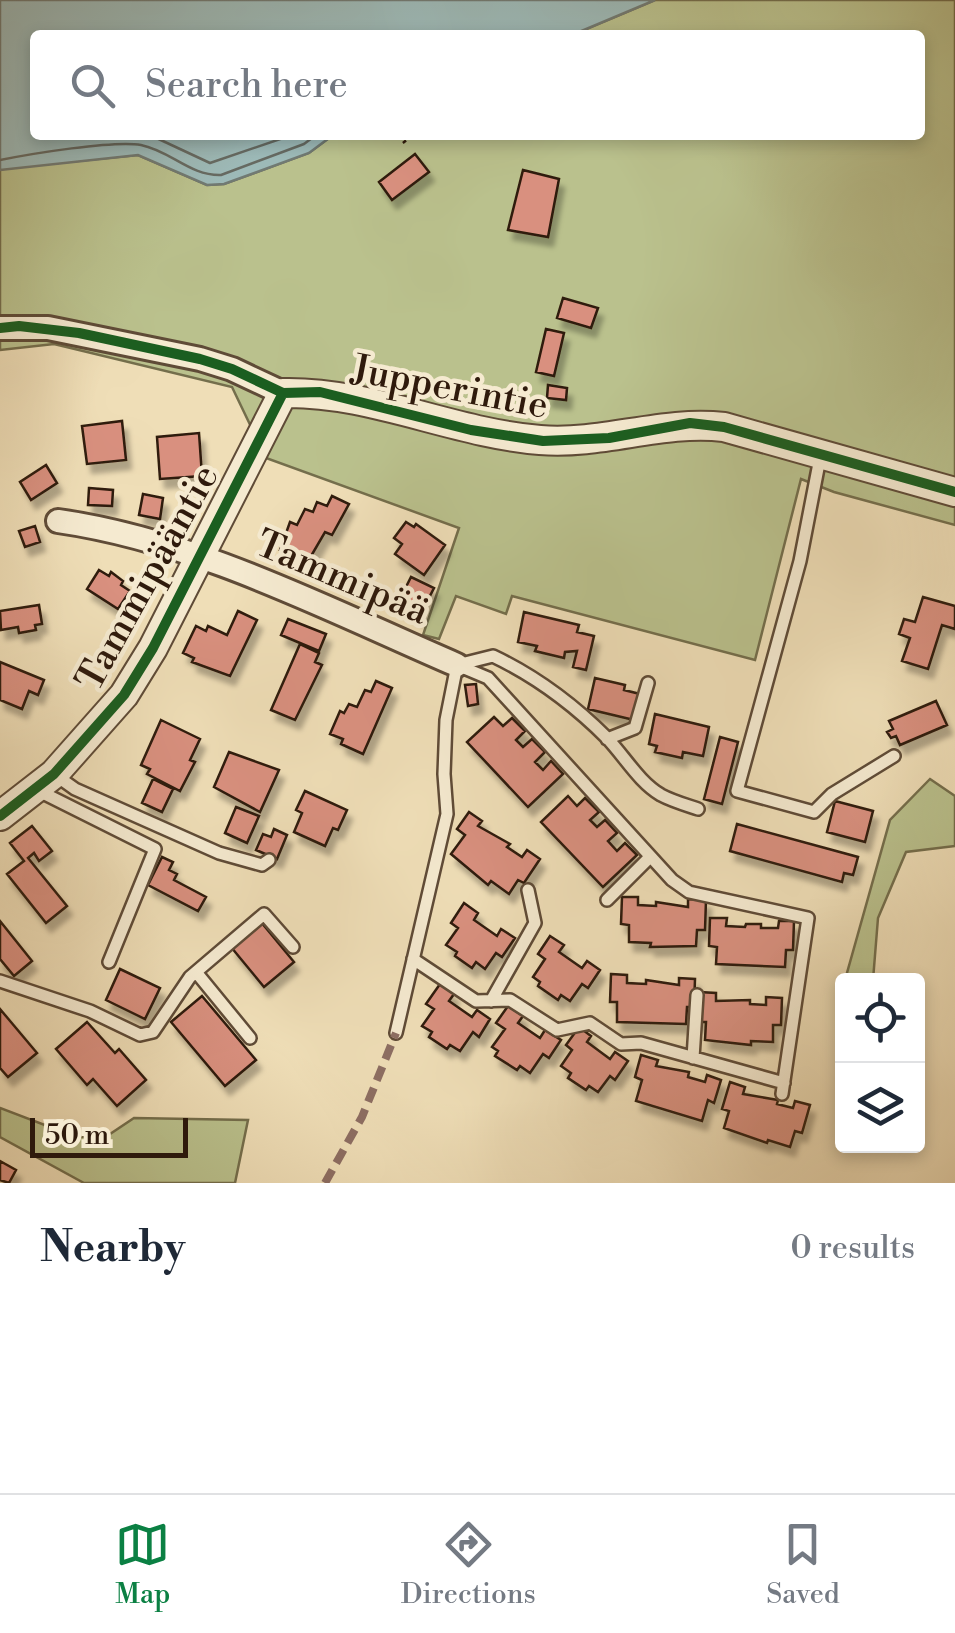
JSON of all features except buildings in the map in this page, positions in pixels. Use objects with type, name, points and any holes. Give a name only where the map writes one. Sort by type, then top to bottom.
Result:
[{"type":"street","points":[[0,328],[48,328],[200,359],[232,369],[282,393]]},
{"type":"street","name":"Jupperintie","points":[[282,393],[320,392],[471,430],[542,440],[609,438],[690,423],[724,427],[955,492]]},
{"type":"street","name":"Tammipääntie","points":[[0,816],[45,781],[124,695],[152,648],[282,393]]},
{"type":"street","name":"Tammipää","points":[[58,521],[200,556],[458,665]]},
{"type":"lane","points":[[821,453],[800,562],[737,791],[814,812],[832,794],[894,756]]},
{"type":"lane","points":[[458,665],[493,656],[505,662],[566,702],[660,794],[698,809]]},
{"type":"lane","points":[[413,959],[476,1001],[510,1000],[557,1030],[590,1023],[620,1044],[641,1043],[783,1088],[808,918],[690,892],[672,880],[488,678],[458,665]]},
{"type":"lane","points":[[396,1033],[447,814],[446,720],[458,665]]},
{"type":"lane","points":[[608,739],[635,728],[648,683]]},
{"type":"lane","points":[[45,781],[75,789],[219,854],[262,865],[270,860]]},
{"type":"lane","points":[[45,781],[156,849],[109,962]]},
{"type":"lane","points":[[606,900],[650,856]]},
{"type":"lane","points":[[491,1001],[535,923],[528,890]]},
{"type":"lane","points":[[0,981],[90,1011],[140,1035],[153,1032],[196,972],[264,914],[293,947]]},
{"type":"lane","points":[[196,972],[250,1038]]},
{"type":"lane","points":[[693,1058],[697,994]]},
{"type":"path","points":[[403,140],[407,145]]},
{"type":"green space","points":[[655,0],[955,0],[955,525],[834,492],[801,479],[755,660],[512,596],[506,614],[456,596],[439,639],[423,635],[459,528],[266,458],[232,387],[54,344],[0,350],[0,170],[7,168],[138,155],[207,185],[224,184],[309,153],[326,140],[925,140],[925,30],[584,30]]},
{"type":"green space","points":[[930,779],[955,796],[955,846],[906,852],[878,918],[874,973],[847,973],[890,820]]},
{"type":"green space","points":[[0,1108],[76,1137],[107,1136],[134,1118],[248,1120],[235,1183],[84,1183],[0,1137]]},
{"type":"water","points":[[0,0],[655,0],[584,30],[30,30],[30,140],[326,140],[309,153],[224,184],[207,185],[138,155],[0,170]]},
{"type":"marked path","points":[[325,1183],[362,1117],[396,1033]]},
{"type":"cycle path","points":[[0,328],[19,326],[79,333],[200,359],[283,393],[320,392],[471,430],[543,441],[609,438],[690,423],[724,427],[955,492]]},
{"type":"cycle path","points":[[0,816],[54,774],[124,695],[153,648],[283,393]]}]
